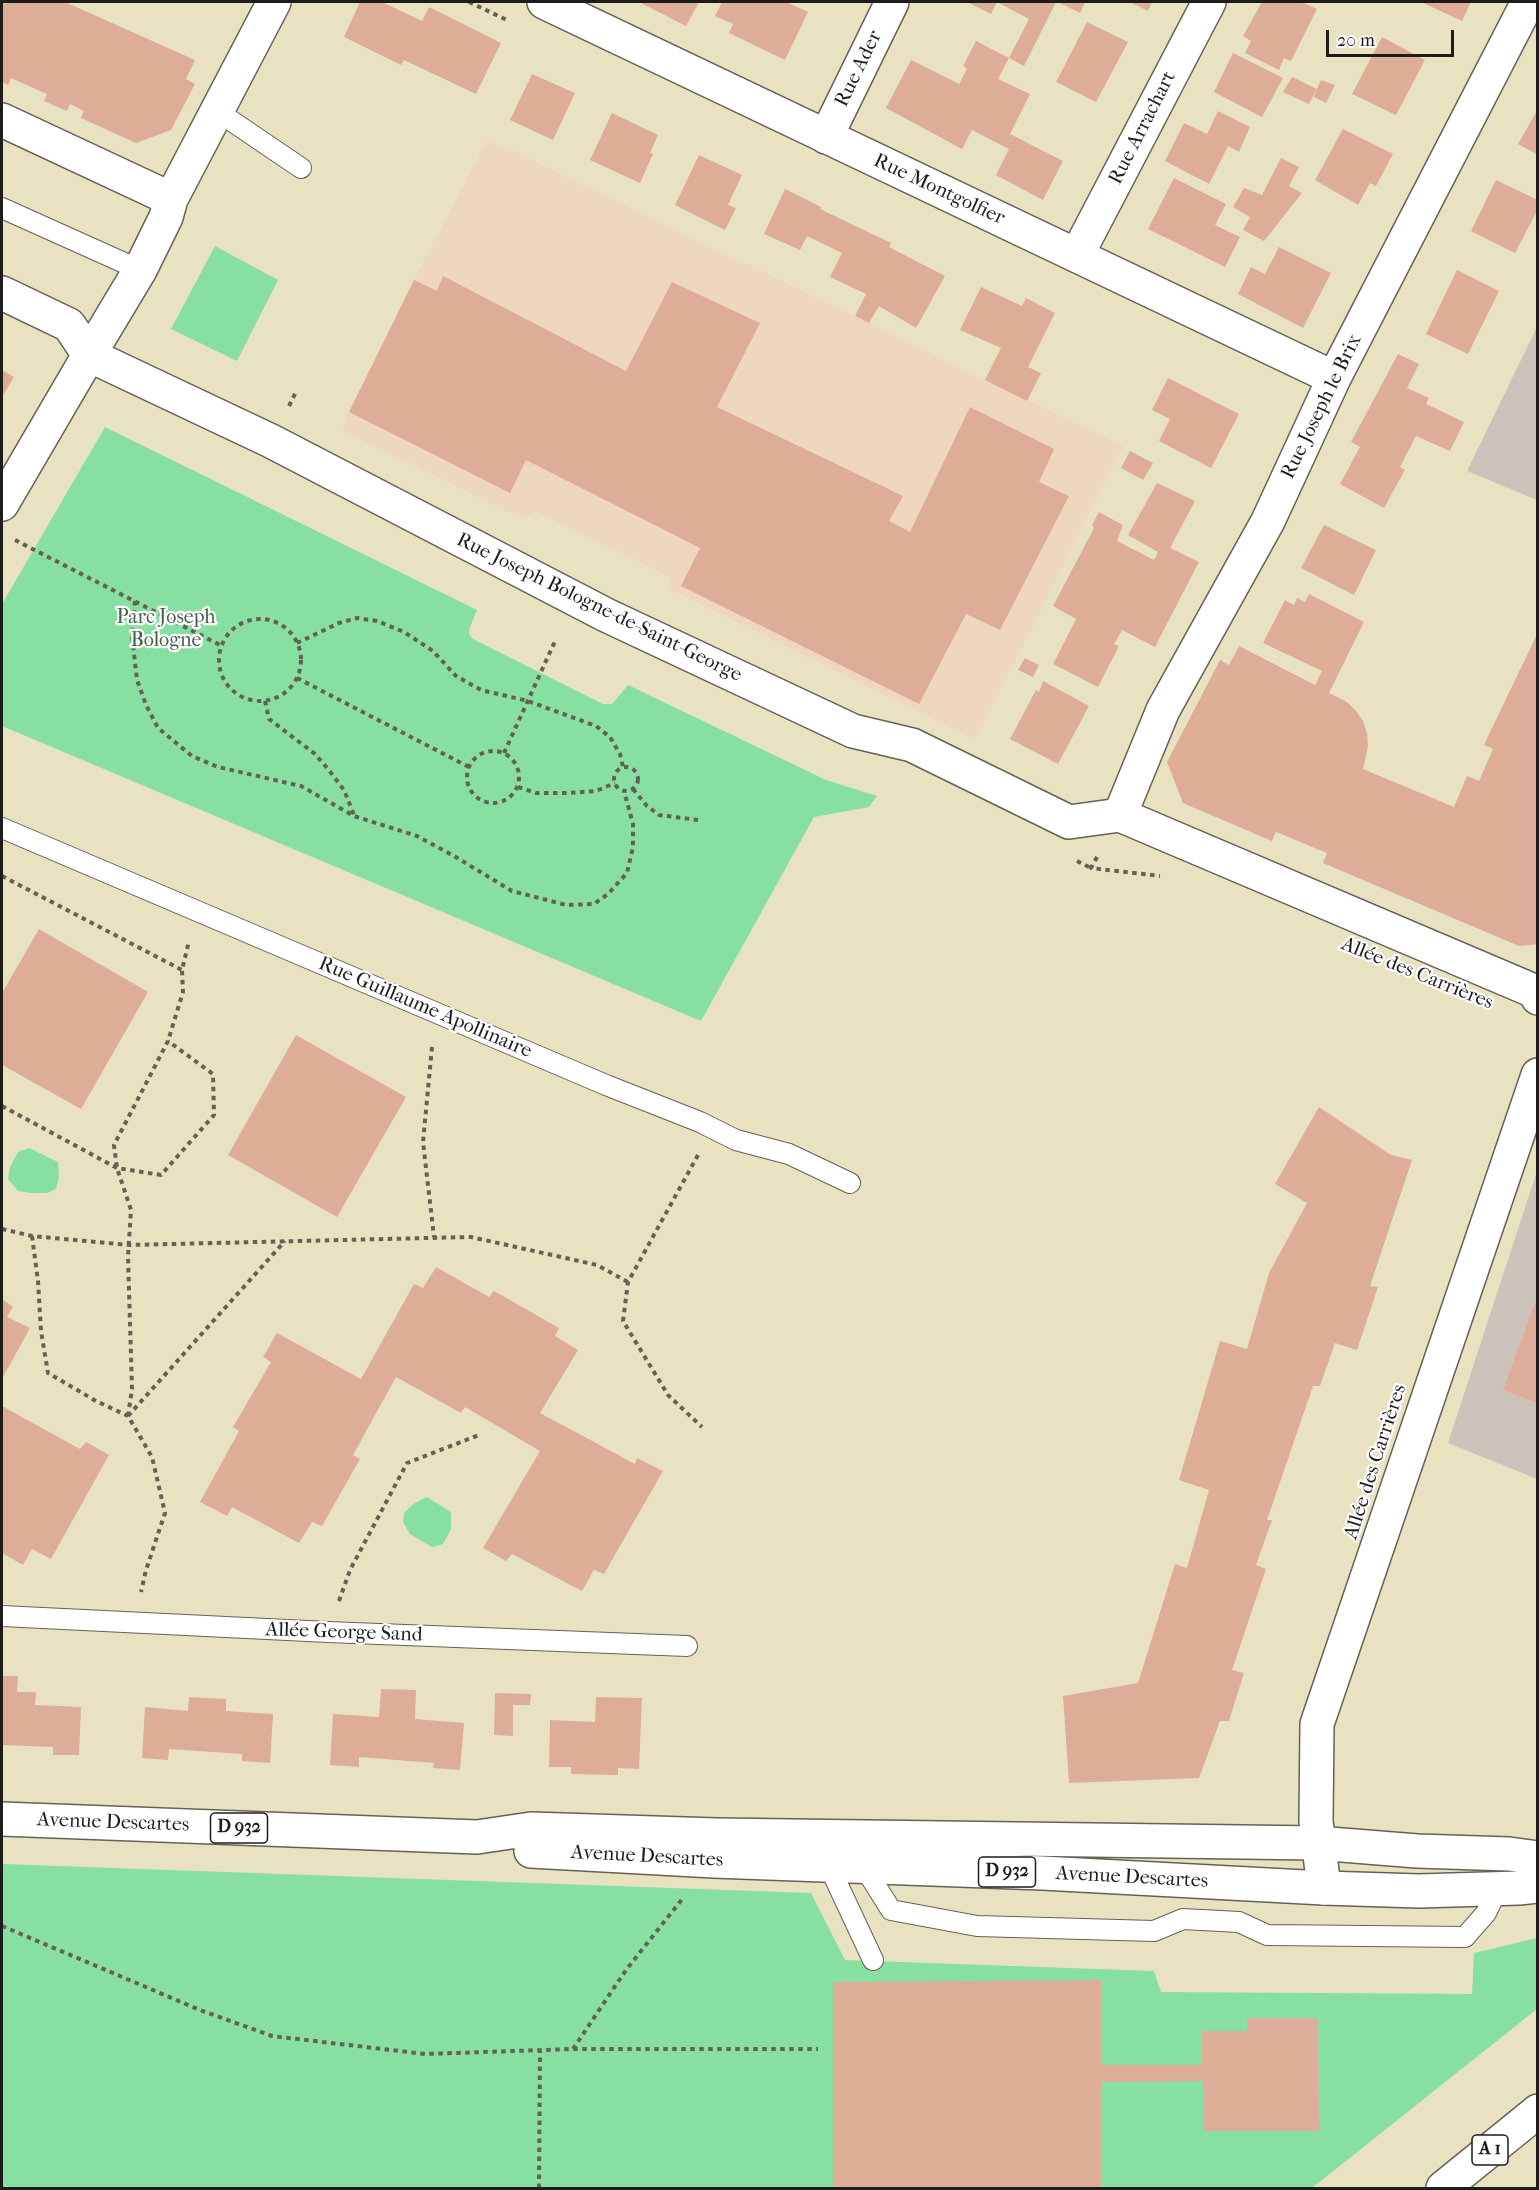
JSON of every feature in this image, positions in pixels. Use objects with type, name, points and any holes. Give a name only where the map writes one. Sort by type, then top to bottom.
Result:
[{"type":"main road","points":[[2,504],[140,270],[166,217],[171,199],[274,2]]},
{"type":"main road","name":"Rue Ader","points":[[826,137],[892,2]]},
{"type":"main road","name":"Rue Arrachart","points":[[1077,255],[1209,2]]},
{"type":"main road","name":"Rue Joseph le Brix","points":[[1120,814],[1163,710],[1268,520],[1334,378],[1528,2]]},
{"type":"main road","name":"Rue Montgolfier","points":[[559,5],[826,137],[1334,378]]},
{"type":"main road","points":[[2,120],[171,199]]},
{"type":"main road","points":[[2,293],[69,325],[89,355]]},
{"type":"main road","name":"Rue Joseph Bologne-de-Saint-George","points":[[89,355],[271,441],[606,615],[853,731],[912,745],[1069,822],[1120,814]]},
{"type":"main road","name":"Allée des Carrières","points":[[1120,814],[1534,991],[1538,998]]},
{"type":"main road","name":"Allée des Carrières","points":[[1323,1888],[1316,1821],[1317,1724],[1538,1074]]},
{"type":"main road","name":"Avenue Descartes","points":[[2,1819],[477,1837],[531,1829],[716,1835],[1317,1843],[1417,1851],[1509,1854],[1538,1858]]},
{"type":"main road","name":"Avenue Descartes","points":[[477,1837],[532,1851],[714,1862],[1419,1891],[1538,1886]]},
{"type":"main road","name":"A 1","points":[[1443,2188],[1538,2111]]},
{"type":"lane","points":[[217,111],[301,168]]},
{"type":"lane","points":[[2,208],[140,270]]},
{"type":"lane","name":"Rue Guillaume Apollinaire","points":[[2,828],[713,1128],[736,1140],[789,1154],[850,1183]]},
{"type":"lane","name":"Allée George Sand","points":[[2,1616],[687,1646]]},
{"type":"lane","points":[[829,1866],[873,1960]]},
{"type":"lane","points":[[864,1867],[891,1910],[977,1926],[1154,1931],[1183,1919],[1239,1922],[1267,1935],[1465,1937],[1485,1913],[1498,1888]]},
{"type":"path","points":[[12,538],[222,646]]},
{"type":"path","points":[[135,601],[132,636],[137,680],[146,705],[158,728],[192,756],[218,767],[301,786],[354,816],[417,836],[512,891],[566,905],[594,904],[608,894],[627,873],[633,847],[633,824],[624,790],[615,783]]},
{"type":"path","points":[[297,643],[339,623],[357,618],[377,621],[405,632],[433,651],[456,676],[481,690],[528,701],[596,726],[610,737],[620,754],[623,767]]},
{"type":"path","points":[[255,620],[272,621],[285,627],[297,643],[301,665],[297,678],[290,689],[279,697],[265,701],[248,700],[235,693],[223,680],[219,666],[222,646],[230,633],[241,624],[255,620]]},
{"type":"path","points":[[504,753],[556,639]]},
{"type":"path","points":[[297,678],[469,767]]},
{"type":"path","points":[[265,701],[270,719],[315,754],[328,769],[344,790],[354,816]]},
{"type":"path","points":[[486,752],[504,753],[517,766],[518,787],[506,800],[490,804],[481,801],[470,790],[467,782],[469,767],[478,756],[486,752]]},
{"type":"path","points":[[623,767],[634,769],[638,776],[637,784],[633,789],[624,790]]},
{"type":"path","points":[[615,783],[615,776],[623,767]]},
{"type":"path","points":[[518,787],[536,793],[569,793],[596,790],[615,783]]},
{"type":"path","points":[[633,789],[647,806],[659,814],[698,819]]},
{"type":"path","points":[[1120,814],[1091,868],[1167,877]]},
{"type":"path","points":[[2,876],[182,970]]},
{"type":"path","points":[[128,1416],[132,1389],[129,1245],[131,1210],[117,1168],[114,1145],[168,1041],[183,992],[182,970],[196,911]]},
{"type":"path","points":[[434,1237],[423,1142],[430,1053],[442,1015]]},
{"type":"path","points":[[2,1106],[117,1168],[160,1175],[214,1115],[213,1074],[168,1041]]},
{"type":"path","points":[[702,1427],[668,1395],[623,1321],[628,1282],[713,1128]]},
{"type":"path","points":[[2,1229],[32,1236],[129,1245],[471,1237],[597,1265],[628,1282]]},
{"type":"path","points":[[32,1236],[41,1331],[48,1373],[96,1401],[128,1416],[152,1457],[165,1513],[146,1570],[135,1623]]},
{"type":"path","points":[[128,1416],[285,1240]]},
{"type":"path","points":[[328,1632],[350,1570],[407,1464],[479,1434]]},
{"type":"path","points":[[572,2049],[626,1970],[676,1905],[714,1862]]},
{"type":"path","points":[[2,1926],[200,2010],[272,2036],[425,2054],[540,2052],[572,2049],[818,2049]]},
{"type":"path","points":[[539,2188],[540,2052]]},
{"type":"shaded area","points":[[488,139],[1123,446],[975,740],[670,589],[670,577],[535,511],[524,519],[343,431],[349,412],[414,280]]},
{"type":"shaded area","points":[[1537,327],[1537,500],[1467,471]]},
{"type":"shaded area","points":[[1537,1171],[1537,1479],[1448,1443]]},
{"type":"green space","points":[[215,246],[278,280],[237,361],[171,329]]},
{"type":"green space","name":"Parc Joseph Bologne","points":[[105,427],[477,610],[469,634],[473,639],[603,704],[612,704],[628,685],[826,780],[877,796],[869,807],[814,817],[701,1021],[2,726],[2,604]]},
{"type":"green space","points":[[29,1148],[58,1162],[59,1177],[56,1189],[47,1193],[18,1191],[8,1179],[10,1167],[18,1152]]},
{"type":"green space","points":[[427,1497],[451,1512],[451,1529],[443,1544],[432,1547],[410,1534],[403,1522],[404,1513],[413,1504]]},
{"type":"green space","points":[[2,1864],[811,1893],[845,1960],[1154,1971],[1161,1992],[1472,1994],[1474,1953],[1537,1938],[1537,2009],[1312,2188],[2,2188]]},
{"type":"building","points":[[3,2],[65,2],[195,60],[186,79],[195,84],[171,130],[136,143],[81,118],[84,111],[70,104],[67,111],[44,101],[47,94],[11,78],[8,85],[2,82]]},
{"type":"building","points":[[360,2],[382,2],[422,21],[429,7],[501,43],[476,94],[404,60],[401,65],[344,37]]},
{"type":"building","points":[[639,2],[699,2],[686,26]]},
{"type":"building","points":[[722,2],[786,2],[808,12],[785,60],[729,33],[733,24],[715,16]]},
{"type":"building","points":[[967,2],[997,2],[991,14]]},
{"type":"building","points":[[997,2],[1056,2],[1024,66],[1009,58],[1029,19]]},
{"type":"building","points":[[1058,2],[1085,2],[1080,13]]},
{"type":"building","points":[[1130,2],[1152,2],[1148,11]]},
{"type":"building","points":[[1262,2],[1301,2],[1317,9],[1291,61],[1284,58],[1279,70],[1245,53],[1251,41],[1243,36]]},
{"type":"building","points":[[1421,2],[1471,2],[1462,21]]},
{"type":"building","points":[[1087,22],[1128,42],[1096,102],[1056,82]]},
{"type":"building","points":[[1382,37],[1425,60],[1396,115],[1352,94]]},
{"type":"building","points":[[976,41],[1009,58],[998,79],[1030,94],[1010,134],[1063,161],[1043,200],[996,175],[1009,149],[972,130],[962,149],[886,108],[911,60],[959,84],[967,69],[963,66]]},
{"type":"building","points":[[1233,53],[1283,78],[1262,117],[1214,92]]},
{"type":"building","points":[[532,74],[575,93],[553,140],[510,120]]},
{"type":"building","points":[[1292,77],[1317,89],[1309,104],[1283,92]]},
{"type":"building","points":[[1321,80],[1335,85],[1326,103],[1314,97]]},
{"type":"building","points":[[1538,109],[1538,155],[1518,144]]},
{"type":"building","points":[[1218,111],[1250,127],[1239,152],[1228,146],[1209,184],[1165,161],[1184,123],[1207,134]]},
{"type":"building","points":[[612,113],[658,135],[650,153],[653,154],[640,183],[590,160]]},
{"type":"building","points":[[1343,129],[1393,154],[1376,186],[1370,183],[1358,205],[1315,180]]},
{"type":"building","points":[[699,155],[742,175],[728,205],[736,208],[725,230],[675,205]]},
{"type":"building","points":[[1281,158],[1299,167],[1289,186],[1302,193],[1264,241],[1243,230],[1250,217],[1233,207],[1244,188],[1262,195]]},
{"type":"building","points":[[1174,178],[1226,204],[1215,225],[1240,237],[1225,267],[1148,229]]},
{"type":"building","points":[[1496,180],[1538,200],[1538,209],[1515,253],[1471,231]]},
{"type":"building","points":[[785,189],[821,207],[820,209],[891,243],[889,247],[945,276],[916,328],[879,306],[869,323],[855,316],[866,294],[830,277],[842,253],[807,236],[800,250],[764,234]]},
{"type":"building","points":[[1279,247],[1331,273],[1303,328],[1238,294],[1251,267],[1265,274]]},
{"type":"building","points":[[1457,270],[1499,291],[1468,354],[1426,334]]},
{"type":"building","points":[[443,276],[626,371],[672,282],[760,323],[717,407],[903,496],[889,521],[910,532],[970,407],[1054,449],[1039,482],[1069,496],[1000,630],[966,614],[919,704],[681,586],[700,548],[526,460],[510,493],[349,412],[414,280],[437,291]]},
{"type":"building","points":[[981,287],[1022,306],[1026,298],[1055,313],[1028,367],[1041,373],[1027,401],[985,380],[1001,348],[960,330]]},
{"type":"building","points":[[1398,354],[1419,364],[1407,388],[1429,398],[1426,404],[1464,422],[1450,451],[1416,436],[1400,467],[1405,470],[1384,508],[1340,484],[1360,447],[1351,442]]},
{"type":"building","points":[[2,370],[14,377],[2,397]]},
{"type":"building","points":[[1168,378],[1239,414],[1211,468],[1159,441],[1170,419],[1152,410]]},
{"type":"building","points":[[1130,451],[1153,463],[1143,480],[1121,468]]},
{"type":"building","points":[[1157,483],[1195,501],[1170,548],[1199,562],[1155,647],[1122,630],[1114,644],[1119,646],[1098,687],[1053,664],[1076,619],[1053,606],[1094,528],[1092,525],[1099,512],[1123,525],[1117,541],[1154,560],[1158,552],[1128,535]]},
{"type":"building","points":[[1324,525],[1376,550],[1354,595],[1301,568]]},
{"type":"building","points":[[1309,594],[1364,622],[1329,693],[1347,702],[1363,721],[1368,746],[1363,769],[1454,807],[1467,776],[1479,781],[1493,749],[1484,745],[1538,632],[1538,944],[1519,946],[1323,863],[1327,853],[1276,832],[1272,841],[1183,803],[1167,762],[1220,660],[1229,665],[1239,646],[1315,685],[1322,671],[1263,643],[1285,600],[1294,605],[1297,598],[1305,602]]},
{"type":"building","points":[[1025,658],[1039,665],[1033,677],[1018,670]]},
{"type":"building","points":[[1043,681],[1089,706],[1058,764],[1010,739],[1036,690],[1039,692]]},
{"type":"building","points":[[39,929],[148,992],[81,1109],[2,1065],[2,993]]},
{"type":"building","points":[[296,1035],[406,1097],[337,1217],[228,1155]]},
{"type":"building","points":[[1319,1107],[1391,1155],[1412,1160],[1370,1286],[1378,1287],[1357,1350],[1335,1343],[1320,1386],[1313,1386],[1267,1520],[1272,1520],[1256,1565],[1266,1569],[1232,1670],[1244,1673],[1229,1721],[1220,1721],[1199,1778],[1069,1783],[1063,1696],[1138,1683],[1175,1564],[1187,1568],[1209,1490],[1179,1480],[1220,1341],[1247,1349],[1269,1273],[1307,1203],[1275,1184]]},
{"type":"building","points":[[436,1267],[489,1297],[494,1291],[559,1328],[555,1336],[578,1350],[540,1413],[635,1464],[637,1458],[663,1471],[604,1574],[594,1570],[582,1591],[512,1554],[506,1561],[483,1548],[540,1451],[465,1407],[461,1413],[396,1377],[353,1455],[360,1459],[322,1526],[312,1522],[299,1543],[232,1507],[227,1516],[200,1502],[239,1431],[233,1427],[271,1362],[263,1357],[277,1333],[361,1379],[414,1284],[423,1288]]},
{"type":"building","points":[[1538,1298],[1538,1403],[1503,1390]]},
{"type":"building","points":[[2,1299],[13,1307],[7,1317],[30,1328],[2,1379]]},
{"type":"building","points":[[2,1406],[80,1449],[86,1442],[109,1455],[51,1559],[32,1549],[23,1565],[2,1553]]},
{"type":"building","points":[[2,1676],[18,1676],[17,1692],[36,1692],[35,1705],[81,1707],[79,1755],[53,1755],[53,1747],[2,1745]]},
{"type":"building","points":[[381,1689],[416,1690],[415,1719],[464,1723],[460,1770],[433,1768],[434,1763],[359,1757],[359,1767],[330,1765],[333,1714],[379,1717]]},
{"type":"building","points":[[495,1693],[531,1694],[530,1705],[513,1705],[513,1736],[494,1735]]},
{"type":"building","points":[[189,1697],[226,1699],[226,1711],[273,1714],[270,1763],[242,1761],[242,1754],[169,1749],[168,1760],[142,1758],[145,1707],[188,1711]]},
{"type":"building","points":[[596,1697],[642,1698],[639,1769],[618,1768],[618,1775],[571,1774],[571,1767],[549,1767],[550,1720],[595,1722]]},
{"type":"building","points":[[1101,1980],[1101,2065],[1202,2065],[1202,2031],[1247,2031],[1247,2018],[1318,2018],[1319,2131],[1203,2131],[1203,2081],[1101,2082],[1101,2188],[833,2188],[833,1982]]}]
